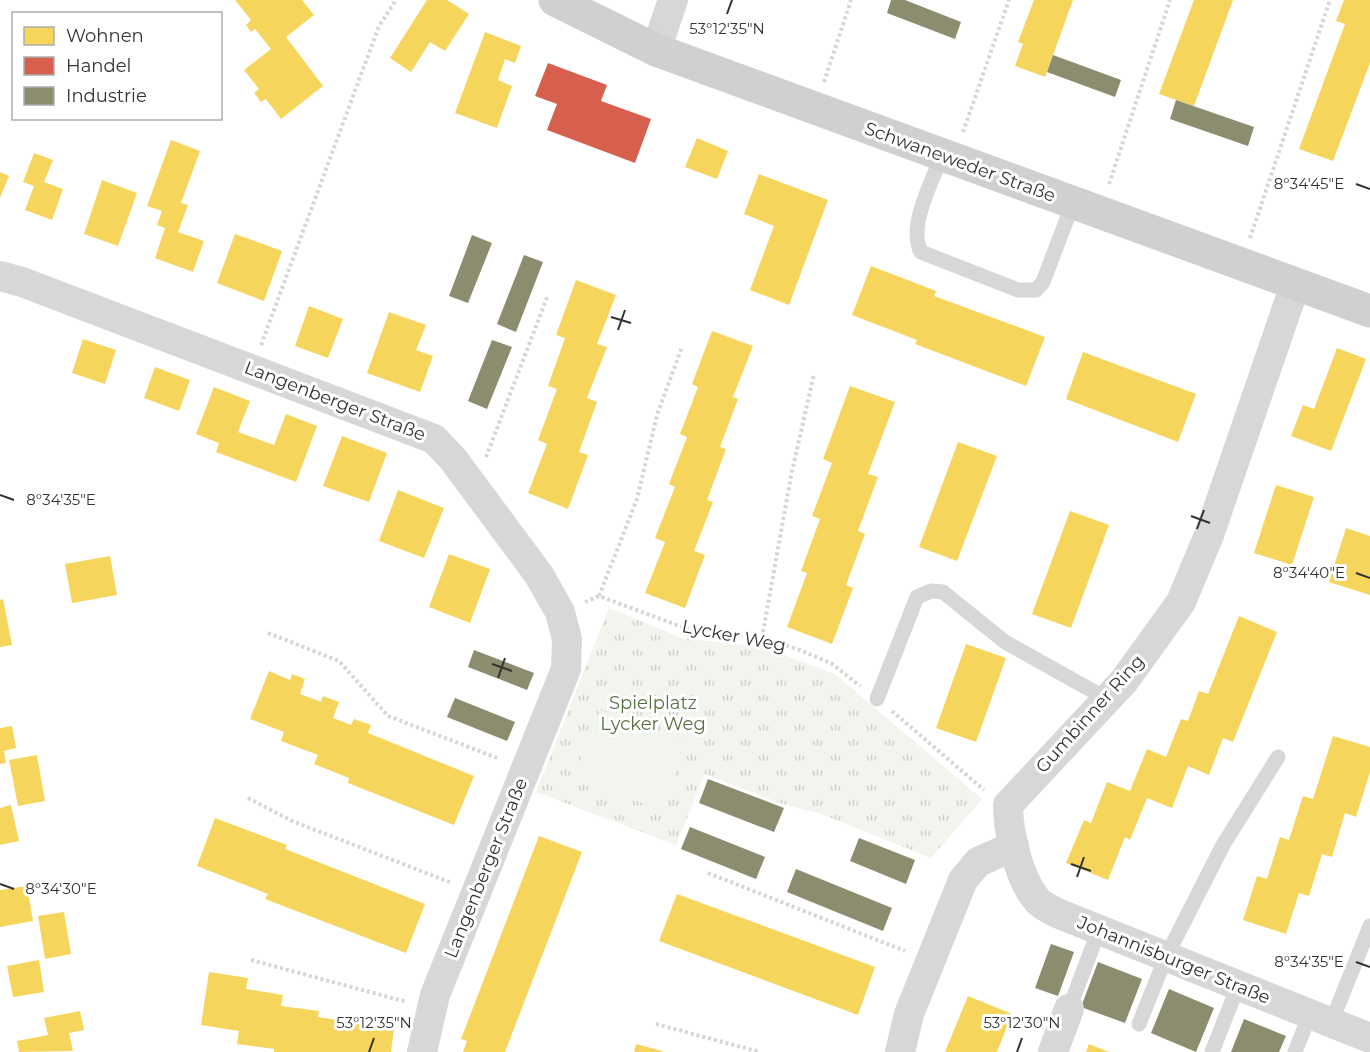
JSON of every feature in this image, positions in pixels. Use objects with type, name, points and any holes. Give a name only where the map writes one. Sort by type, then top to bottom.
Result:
[{"type":"main road","name":"Schwaneweder Straße","points":[[555,0],[656,50],[1295,285],[1369,306]]},
{"type":"street","points":[[656,50],[673,0]]},
{"type":"street","name":"Langenberger Straße","points":[[0,276],[22,282],[434,438],[473,485],[539,575],[560,612],[567,639],[566,669],[432,1008],[423,1052]]},
{"type":"street","name":"Gumbinner Ring","points":[[1008,805],[1124,681],[1181,602],[1209,535],[1295,285]]},
{"type":"street","points":[[900,1052],[909,1014],[963,880],[978,862],[1014,846],[1008,824],[1008,805]]},
{"type":"street","name":"Johannisburger Straße","points":[[1014,846],[1028,887],[1039,902],[1057,913],[1370,1038]]},
{"type":"street","points":[[1053,1052],[1069,1009]]},
{"type":"lane","points":[[948,157],[916,226],[917,244],[921,252],[1018,290],[1036,290],[1043,282],[1087,208]]},
{"type":"lane","points":[[877,699],[917,597],[931,591],[943,592],[954,598],[1005,642],[1107,699]]},
{"type":"lane","points":[[1139,1024],[1166,957],[1223,845],[1278,757]]},
{"type":"lane","points":[[1295,1052],[1321,1018],[1370,926]]},
{"type":"lane","points":[[1069,1009],[1099,930]]},
{"type":"lane","points":[[1212,1052],[1238,986]]},
{"type":"path","points":[[252,369],[379,26],[396,0]]},
{"type":"path","points":[[815,109],[851,0]]},
{"type":"path","points":[[948,157],[1009,0]]},
{"type":"path","points":[[1087,208],[1170,0]]},
{"type":"path","points":[[1241,265],[1330,0]]},
{"type":"path","points":[[473,485],[487,455],[548,295]]},
{"type":"path","points":[[560,612],[599,596],[637,499],[657,415],[682,347]]},
{"type":"path","points":[[762,638],[791,476],[814,374]]},
{"type":"path","name":"Lycker Weg","points":[[599,596],[682,627],[762,638],[798,649],[831,663],[986,792],[1008,805]]},
{"type":"path","points":[[268,633],[339,661],[388,716],[526,769]]},
{"type":"path","points":[[248,798],[292,821],[476,893]]},
{"type":"path","points":[[708,873],[930,961]]},
{"type":"path","points":[[251,960],[432,1008]]},
{"type":"path","points":[[656,1024],[760,1052]]},
{"type":"green space","name":"Spielplatz Lycker Weg","points":[[609,608],[682,638],[762,647],[835,674],[982,799],[931,858],[819,813],[782,804],[705,774],[676,845],[536,792]]},
{"type":"green space","points":[[600,710],[687,744],[661,810],[574,778]]},
{"type":"building: Wohnen","points":[[235,0],[302,0],[314,15],[286,37],[323,86],[281,119],[266,99],[261,102],[254,93],[259,89],[244,70],[271,49],[255,29],[251,32],[246,25],[251,20]]},
{"type":"building: Wohnen","points":[[427,0],[447,0],[469,14],[445,51],[430,42],[411,72],[390,58]]},
{"type":"building: Wohnen","points":[[1034,0],[1073,0],[1045,77],[1015,66],[1023,44],[1018,42]]},
{"type":"building: Wohnen","points":[[1194,0],[1233,0],[1194,106],[1159,94]]},
{"type":"building: Wohnen","points":[[1344,0],[1370,0],[1370,63],[1333,161],[1299,149],[1345,24],[1336,21]]},
{"type":"building: Wohnen","points":[[485,32],[521,46],[515,63],[505,59],[498,80],[512,86],[497,128],[455,113]]},
{"type":"building: Wohnen","points":[[697,138],[728,151],[717,179],[685,167]]},
{"type":"building: Wohnen","points":[[171,140],[200,151],[181,203],[188,205],[178,232],[204,241],[193,272],[155,258],[165,228],[157,225],[162,211],[147,206]]},
{"type":"building: Wohnen","points":[[34,153],[53,160],[44,182],[63,189],[52,220],[25,210],[34,186],[23,182]]},
{"type":"building: Wohnen","points":[[0,172],[9,176],[0,198]]},
{"type":"building: Wohnen","points":[[759,174],[828,200],[789,305],[750,290],[774,226],[744,214]]},
{"type":"building: Wohnen","points":[[102,180],[137,193],[118,246],[84,234]]},
{"type":"building: Wohnen","points":[[235,234],[282,251],[264,301],[217,283]]},
{"type":"building: Wohnen","points":[[871,266],[936,291],[934,296],[1045,337],[1026,386],[915,344],[917,340],[852,315]]},
{"type":"building: Wohnen","points":[[576,280],[616,295],[597,344],[607,347],[587,398],[597,402],[579,452],[588,455],[568,509],[528,493],[547,444],[538,440],[557,389],[548,386],[565,338],[556,335]]},
{"type":"building: Wohnen","points":[[309,306],[343,319],[328,358],[295,346]]},
{"type":"building: Wohnen","points":[[389,312],[426,325],[416,350],[433,356],[420,392],[367,373]]},
{"type":"building: Wohnen","points":[[712,331],[753,346],[733,397],[738,399],[720,447],[726,449],[707,500],[713,502],[694,551],[705,555],[685,608],[645,593],[665,542],[655,538],[675,487],[669,484],[687,437],[680,434],[698,387],[692,384]]},
{"type":"building: Wohnen","points":[[83,339],[116,350],[105,384],[72,373]]},
{"type":"building: Wohnen","points":[[1337,348],[1366,359],[1331,451],[1291,436],[1303,405],[1314,409]]},
{"type":"building: Wohnen","points":[[1083,352],[1196,394],[1178,442],[1066,399]]},
{"type":"building: Wohnen","points":[[155,367],[190,380],[179,411],[144,398]]},
{"type":"building: Wohnen","points":[[850,386],[895,402],[868,474],[878,477],[858,531],[865,534],[846,585],[853,588],[832,644],[787,627],[807,573],[801,571],[820,519],[812,516],[832,463],[823,459]]},
{"type":"building: Wohnen","points":[[214,387],[250,401],[238,432],[274,445],[286,414],[317,426],[296,482],[216,452],[219,443],[196,434]]},
{"type":"building: Wohnen","points":[[342,436],[387,453],[369,502],[323,486]]},
{"type":"building: Wohnen","points":[[958,442],[997,456],[957,561],[919,547]]},
{"type":"building: Wohnen","points":[[1276,485],[1314,497],[1292,565],[1254,553]]},
{"type":"building: Wohnen","points":[[398,490],[444,508],[424,558],[379,541]]},
{"type":"building: Wohnen","points":[[1070,511],[1109,525],[1071,628],[1032,614]]},
{"type":"building: Wohnen","points":[[1346,528],[1370,536],[1370,595],[1329,582]]},
{"type":"building: Wohnen","points":[[449,554],[490,569],[470,623],[429,607]]},
{"type":"building: Wohnen","points":[[110,556],[117,595],[72,603],[65,564]]},
{"type":"building: Wohnen","points":[[3,599],[12,645],[0,647],[0,600]]},
{"type":"building: Wohnen","points":[[1239,616],[1277,632],[1233,742],[1223,738],[1209,775],[1188,766],[1172,808],[1147,798],[1130,840],[1125,837],[1108,880],[1066,863],[1084,820],[1091,823],[1107,782],[1130,791],[1147,749],[1166,757],[1181,719],[1188,721],[1199,691],[1208,694]]},
{"type":"building: Wohnen","points":[[966,644],[1006,658],[976,742],[936,728]]},
{"type":"building: Wohnen","points":[[269,671],[290,680],[292,674],[305,679],[300,694],[321,702],[323,696],[339,702],[333,718],[351,725],[354,719],[371,725],[368,733],[474,776],[454,825],[348,783],[349,778],[314,764],[318,755],[281,741],[284,732],[250,719]]},
{"type":"building: Wohnen","points":[[12,726],[16,748],[4,751],[6,763],[0,764],[0,728]]},
{"type":"building: Wohnen","points":[[1333,736],[1370,747],[1370,772],[1356,817],[1345,813],[1332,857],[1322,854],[1309,896],[1299,893],[1286,934],[1243,920],[1257,876],[1267,879],[1280,837],[1289,840],[1303,796],[1313,799]]},
{"type":"building: Wohnen","points":[[37,755],[45,801],[18,806],[9,760]]},
{"type":"building: Wohnen","points":[[11,805],[19,841],[0,845],[0,808]]},
{"type":"building: Wohnen","points":[[215,818],[287,845],[285,849],[425,904],[406,953],[265,899],[268,894],[197,866]]},
{"type":"building: Wohnen","points":[[539,836],[582,852],[505,1052],[463,1052],[467,1041],[461,1039]]},
{"type":"building: Wohnen","points":[[27,886],[33,921],[0,927],[0,890]]},
{"type":"building: Wohnen","points":[[677,894],[875,967],[858,1015],[659,941]]},
{"type":"building: Wohnen","points":[[64,912],[71,954],[45,959],[38,916]]},
{"type":"building: Wohnen","points":[[39,960],[44,992],[13,997],[7,966]]},
{"type":"building: Wohnen","points":[[209,972],[248,978],[246,989],[283,995],[281,1006],[319,1011],[318,1017],[394,1029],[391,1052],[274,1052],[274,1049],[237,1044],[239,1031],[201,1025]]},
{"type":"building: Wohnen","points":[[968,996],[1012,1014],[997,1052],[945,1052]]},
{"type":"building: Wohnen","points":[[80,1011],[84,1030],[69,1033],[73,1051],[19,1052],[17,1041],[48,1035],[44,1018]]},
{"type":"building: Wohnen","points":[[636,1044],[662,1051],[662,1052],[634,1052]]},
{"type":"building: Wohnen","points":[[1089,1044],[1109,1052],[1086,1052]]},
{"type":"building: Handel","points":[[548,63],[607,85],[601,101],[651,119],[635,163],[547,130],[557,104],[535,96]]},
{"type":"building: Industrie","points":[[891,0],[905,0],[961,22],[955,39],[887,13]]},
{"type":"building: Industrie","points":[[1053,55],[1121,80],[1115,97],[1047,72]]},
{"type":"building: Industrie","points":[[1176,100],[1254,127],[1248,146],[1170,119]]},
{"type":"building: Industrie","points":[[472,235],[492,243],[468,303],[449,296]]},
{"type":"building: Industrie","points":[[524,255],[543,262],[516,332],[497,324]]},
{"type":"building: Industrie","points":[[492,340],[512,347],[487,409],[468,401]]},
{"type":"building: Industrie","points":[[474,650],[534,673],[527,690],[468,667]]},
{"type":"building: Industrie","points":[[455,698],[515,722],[507,741],[447,717]]},
{"type":"building: Industrie","points":[[708,779],[784,808],[774,832],[699,803]]},
{"type":"building: Industrie","points":[[690,827],[765,857],[756,879],[681,849]]},
{"type":"building: Industrie","points":[[859,838],[915,860],[906,884],[850,861]]},
{"type":"building: Industrie","points":[[796,869],[892,908],[883,931],[787,892]]},
{"type":"building: Industrie","points":[[1051,944],[1074,952],[1058,996],[1035,988]]},
{"type":"building: Industrie","points":[[1098,962],[1142,979],[1125,1023],[1081,1007]]},
{"type":"building: Industrie","points":[[1169,989],[1214,1008],[1196,1052],[1151,1033]]},
{"type":"building: Industrie","points":[[1244,1019],[1286,1036],[1279,1052],[1231,1052]]}]
